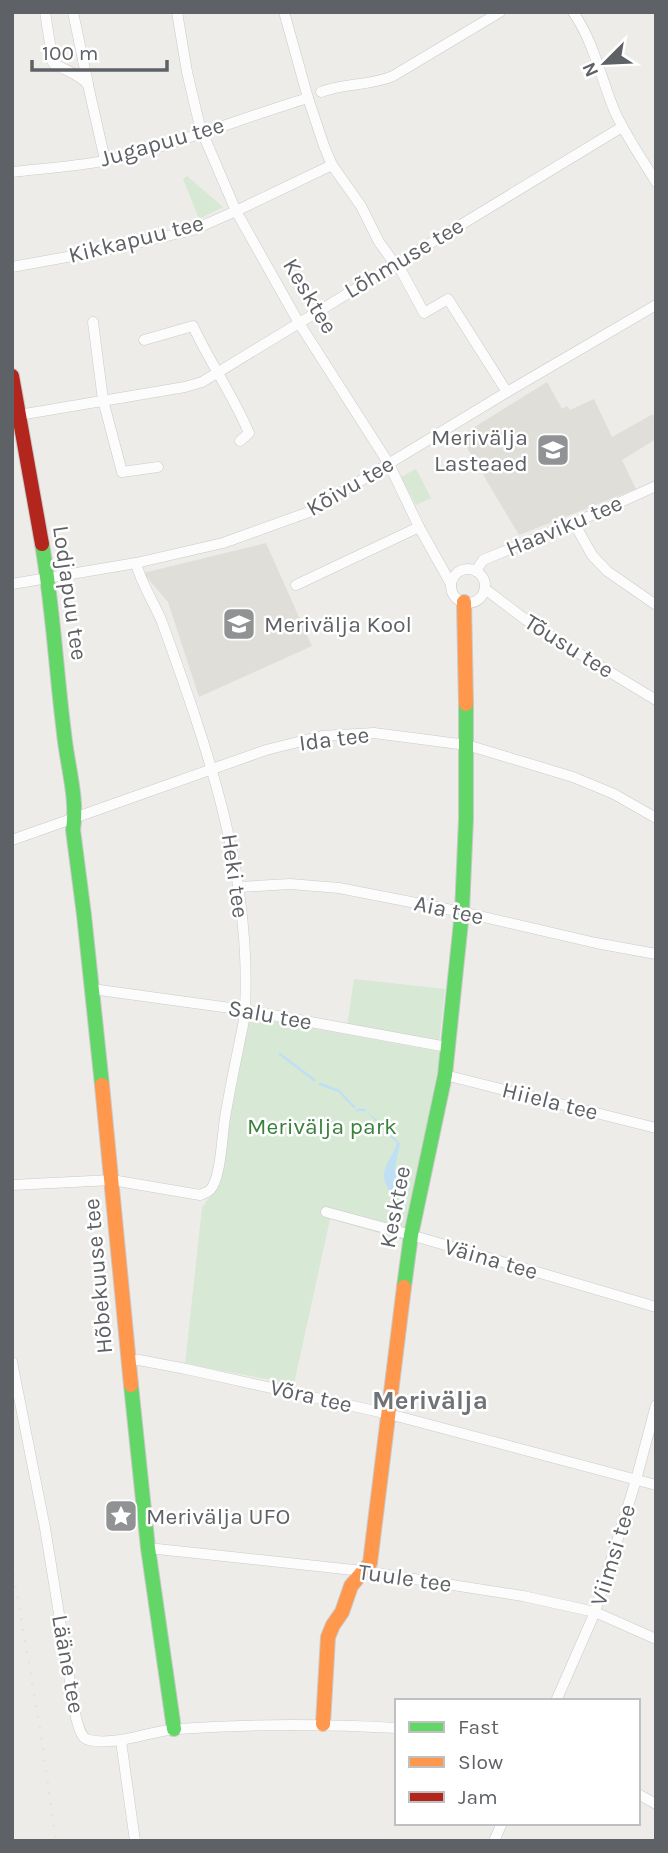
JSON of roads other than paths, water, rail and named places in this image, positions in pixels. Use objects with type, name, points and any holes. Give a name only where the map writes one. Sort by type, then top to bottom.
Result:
[{"type":"street","points":[[45,12],[53,63],[82,77],[88,85]]},
{"type":"street","points":[[73,12],[105,160]]},
{"type":"street","name":"Kesktee","points":[[177,12],[187,72],[203,133],[236,211],[299,323],[389,464],[419,527],[451,584]]},
{"type":"street","points":[[284,12],[308,98],[332,165],[361,206],[379,242],[396,263],[424,313],[448,299],[507,392]]},
{"type":"street","points":[[321,92],[333,87],[381,81],[393,76],[500,12]]},
{"type":"street","points":[[573,12],[587,36],[622,127],[656,182]]},
{"type":"street","name":"Jugapuu tee","points":[[12,172],[105,160],[203,133],[253,114],[308,98]]},
{"type":"street","name":"Lõhmuse tee","points":[[19,415],[202,382],[622,127]]},
{"type":"street","name":"Kikkapuu tee","points":[[12,267],[111,249],[193,230],[332,165]]},
{"type":"street","name":"Kõivu tee","points":[[12,584],[136,563],[223,543],[309,512],[656,305]]},
{"type":"street","points":[[93,323],[103,400],[122,472],[158,467]]},
{"type":"street","points":[[144,340],[193,326],[249,433],[240,441]]},
{"type":"street","name":"Lodjapuu tee","points":[[12,376],[48,578],[75,818]]},
{"type":"street","name":"Haaviku tee","points":[[476,571],[483,560],[656,486]]},
{"type":"street","points":[[574,523],[599,563],[656,605]]},
{"type":"street","points":[[296,585],[419,527]]},
{"type":"street","name":"Heki tee","points":[[112,1180],[200,1195],[209,1190],[216,1177],[245,1010],[240,887],[228,826],[213,770],[158,613],[136,563]]},
{"type":"street","points":[[460,571],[476,571],[483,578],[485,589],[480,598],[471,603],[456,598],[451,584],[453,579],[460,571]]},
{"type":"street","name":"Tõusu tee","points":[[485,589],[534,626],[656,700]]},
{"type":"street","name":"Kesktee","points":[[323,1724],[328,1637],[342,1612],[351,1586],[370,1563],[411,1235],[445,1075],[462,912],[467,745],[464,602]]},
{"type":"street","name":"Ida tee","points":[[12,840],[266,750],[322,736],[374,733],[467,745],[573,777],[614,794],[656,818]]},
{"type":"street","name":"Hõbekuuse tee","points":[[75,818],[73,830],[112,1180],[148,1548],[174,1729]]},
{"type":"street","name":"Aia tee","points":[[240,887],[290,884],[339,888],[656,954]]},
{"type":"street","name":"Salu tee","points":[[92,989],[245,1010],[447,1047]]},
{"type":"street","name":"Hiiela tee","points":[[445,1075],[656,1128]]},
{"type":"street","points":[[12,1185],[112,1180]]},
{"type":"street","name":"Väina tee","points":[[326,1212],[656,1307]]},
{"type":"street","name":"Võra tee","points":[[128,1361],[139,1360],[186,1369],[389,1414],[656,1485]]},
{"type":"street","name":"Lääne tee","points":[[12,1362],[45,1528],[76,1718],[83,1737],[88,1740],[121,1741],[174,1729],[254,1725],[323,1724],[395,1728]]},
{"type":"street","name":"Viimsi tee","points":[[557,1699],[595,1612],[656,1405]]},
{"type":"street","name":"Tuule tee","points":[[148,1548],[363,1571],[523,1596],[595,1612],[656,1639]]},
{"type":"street","points":[[121,1741],[135,1841]]},
{"type":"street","points":[[640,1795],[656,1804]]},
{"type":"street","points":[[494,1841],[501,1825]]},
{"type":"water","points":[[365,1110],[386,1127],[400,1144],[395,1167],[398,1186],[395,1190],[390,1191],[384,1172],[397,1143]]},
{"type":"waterway","points":[[280,1054],[314,1080]]},
{"type":"waterway","points":[[320,1084],[339,1091],[354,1107]]},
{"type":"waterway","points":[[357,1110],[365,1110]]},
{"type":"railway","points":[[12,1564],[56,1841]]},
{"type":"place","name":"Merivälja Lasteaed","points":[[553,450]]},
{"type":"place","name":"Merivälja Kool","points":[[239,624]]},
{"type":"place","name":"Merivälja UFO","points":[[121,1516]]},
{"type":"district","name":"Merivälja","points":[[430,1400]]},
{"type":"park label","name":"Merivälja park","points":[[322,1126]]}]
